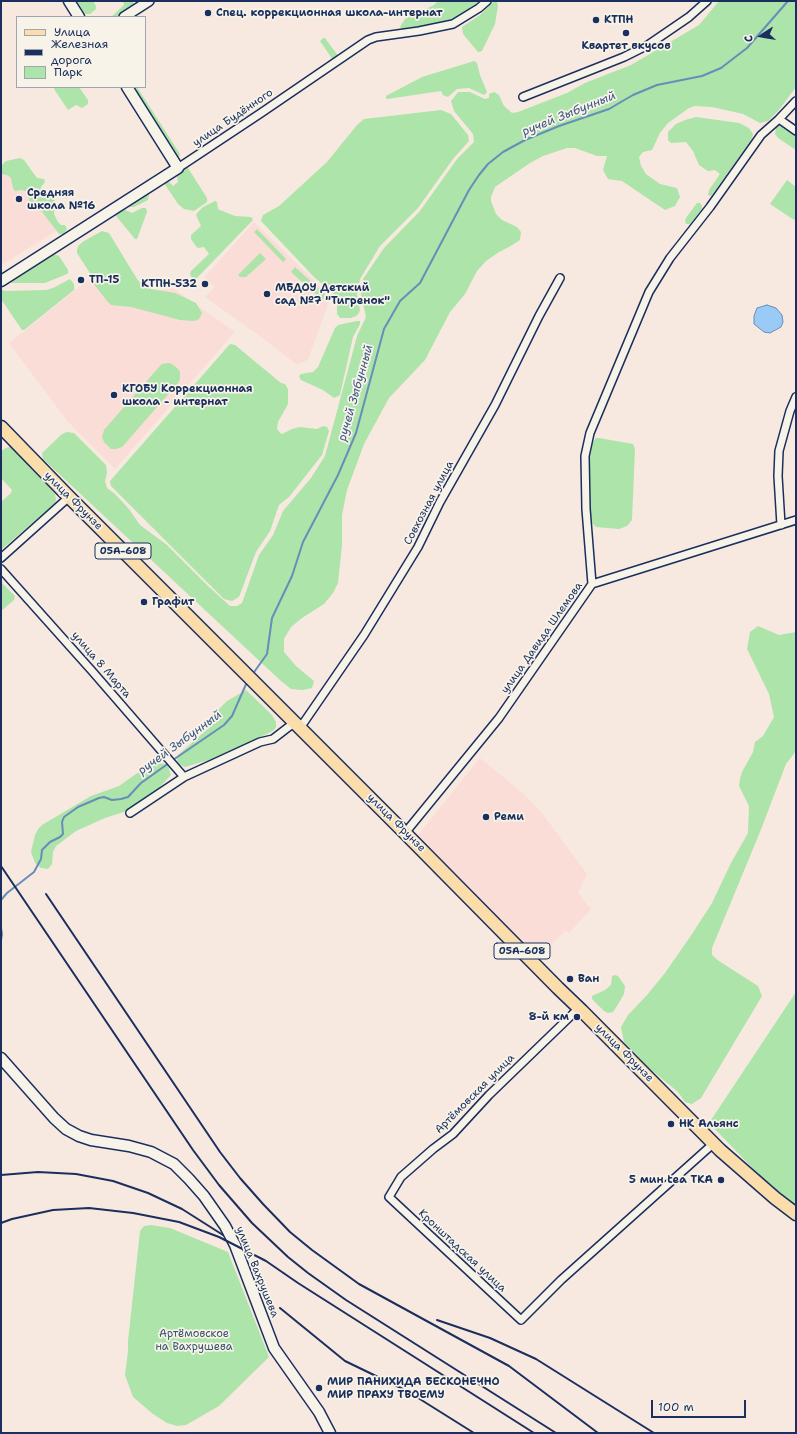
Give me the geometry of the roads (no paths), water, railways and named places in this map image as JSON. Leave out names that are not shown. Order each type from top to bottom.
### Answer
[{"type":"main road","points":[[69,1],[78,16]]},
{"type":"main road","points":[[128,88],[178,168]]},
{"type":"main road","name":"улица Будённого","points":[[1,281],[178,168]]},
{"type":"main road","name":"улица Фрунзе","points":[[1,427],[69,497],[714,1143],[775,1198],[796,1214]]},
{"type":"main road","name":"улица Вахрушева","points":[[1,1058],[54,1118],[66,1129],[91,1140],[129,1146],[151,1152],[174,1164],[204,1196],[226,1226],[235,1245],[274,1348],[319,1412],[330,1433]]},
{"type":"street","points":[[126,16],[149,1]]},
{"type":"street","name":"улица Будённого","points":[[178,168],[267,110],[368,40],[376,37],[419,31],[453,24],[479,8],[487,1]]},
{"type":"street","points":[[523,97],[624,57],[648,45],[689,17],[707,1]]},
{"type":"street","points":[[592,584],[585,456],[590,433],[649,292],[670,258],[710,207],[761,135],[780,119],[796,101]]},
{"type":"street","points":[[780,119],[796,131]]},
{"type":"street","name":"Совхозная улица","points":[[298,725],[364,635],[418,547],[440,502],[495,405],[539,316],[560,278]]},
{"type":"street","points":[[781,525],[778,476],[779,451],[790,411],[796,397]]},
{"type":"street","points":[[1,558],[69,497]]},
{"type":"street","name":"улица Давида Шлемова","points":[[405,833],[499,718],[592,584],[796,520]]},
{"type":"street","name":"улица 8 Марта","points":[[1,569],[184,777]]},
{"type":"street","points":[[130,813],[184,777],[260,742],[273,739],[298,725]]},
{"type":"street","name":"Артёмовская улица","points":[[389,1197],[400,1177],[453,1134],[489,1095],[579,1008]]},
{"type":"street","name":"Кронштадская улица","points":[[389,1197],[521,1320],[561,1280],[714,1143]]},
{"type":"water","points":[[767,305],[776,308],[782,315],[783,322],[781,327],[770,333],[764,332],[754,324],[754,316],[757,308]]},
{"type":"waterway","name":"ручей Зыбунный","points":[[252,675],[267,654],[272,618],[292,576],[303,542],[338,475],[356,433],[384,329],[400,301],[420,283],[469,190],[479,175],[488,164],[503,152],[525,140],[559,126],[609,109],[633,95],[657,85],[702,76],[721,68],[747,48],[788,1]]},
{"type":"waterway","name":"ручей Зыбунный","points":[[173,760],[224,725],[232,716],[247,682]]},
{"type":"waterway","name":"ручей Зыбунный","points":[[1,900],[7,893],[34,872],[41,859],[42,850],[50,842],[63,834],[62,822],[64,817],[78,807],[99,798],[104,797],[112,800],[128,797],[141,783],[169,763]]},
{"type":"waterway","name":"ручей Зыбунный","points":[[1,928],[1,940]]},
{"type":"railway","points":[[1,866],[193,1150],[219,1185],[252,1223],[288,1257],[346,1300],[556,1433]]},
{"type":"railway","points":[[46,894],[220,1152],[240,1178],[290,1232],[359,1284],[509,1366],[598,1433]]},
{"type":"railway","points":[[1,1175],[38,1172],[76,1174],[113,1181],[148,1193],[182,1209],[223,1235]]},
{"type":"railway","points":[[1,1223],[12,1219],[53,1210],[89,1208],[133,1213],[179,1222],[219,1237],[266,1261],[298,1283],[534,1433]]},
{"type":"railway","points":[[280,1308],[345,1361],[407,1391],[474,1433]]},
{"type":"railway","points":[[437,1320],[490,1338],[536,1359],[654,1433]]},
{"type":"place","name":"Спец. коррекционная школа-интернат","points":[[208,13]]},
{"type":"place","name":"КТПН","points":[[596,20]]},
{"type":"place","name":"Квартет вкусов","points":[[626,33]]},
{"type":"place","name":"Средняя школа №16","points":[[19,199]]},
{"type":"place","name":"ТП-15","points":[[81,280]]},
{"type":"place","name":"КТПН-532","points":[[205,284]]},
{"type":"place","name":"МБДОУ Детский сад №7 \"Тигренок\"","points":[[267,294]]},
{"type":"place","name":"КГОБУ Коррекционная школа - интернат","points":[[114,395]]},
{"type":"place","name":"Графит","points":[[144,602]]},
{"type":"place","name":"Реми","points":[[486,817]]},
{"type":"place","name":"Ван","points":[[570,979]]},
{"type":"place","name":"8-й км","points":[[577,1017]]},
{"type":"place","name":"НК Альянс","points":[[671,1124]]},
{"type":"place","name":"5 мин tea TKA","points":[[721,1180]]},
{"type":"place","name":"МИР ПАНИХИДА БЕСКОНЕЧНО МИР ПРАХУ ТВОЕМУ","points":[[319,1388]]},
{"type":"park label","name":"Артёмовское на Вахрушева","points":[[194,1340]]}]
